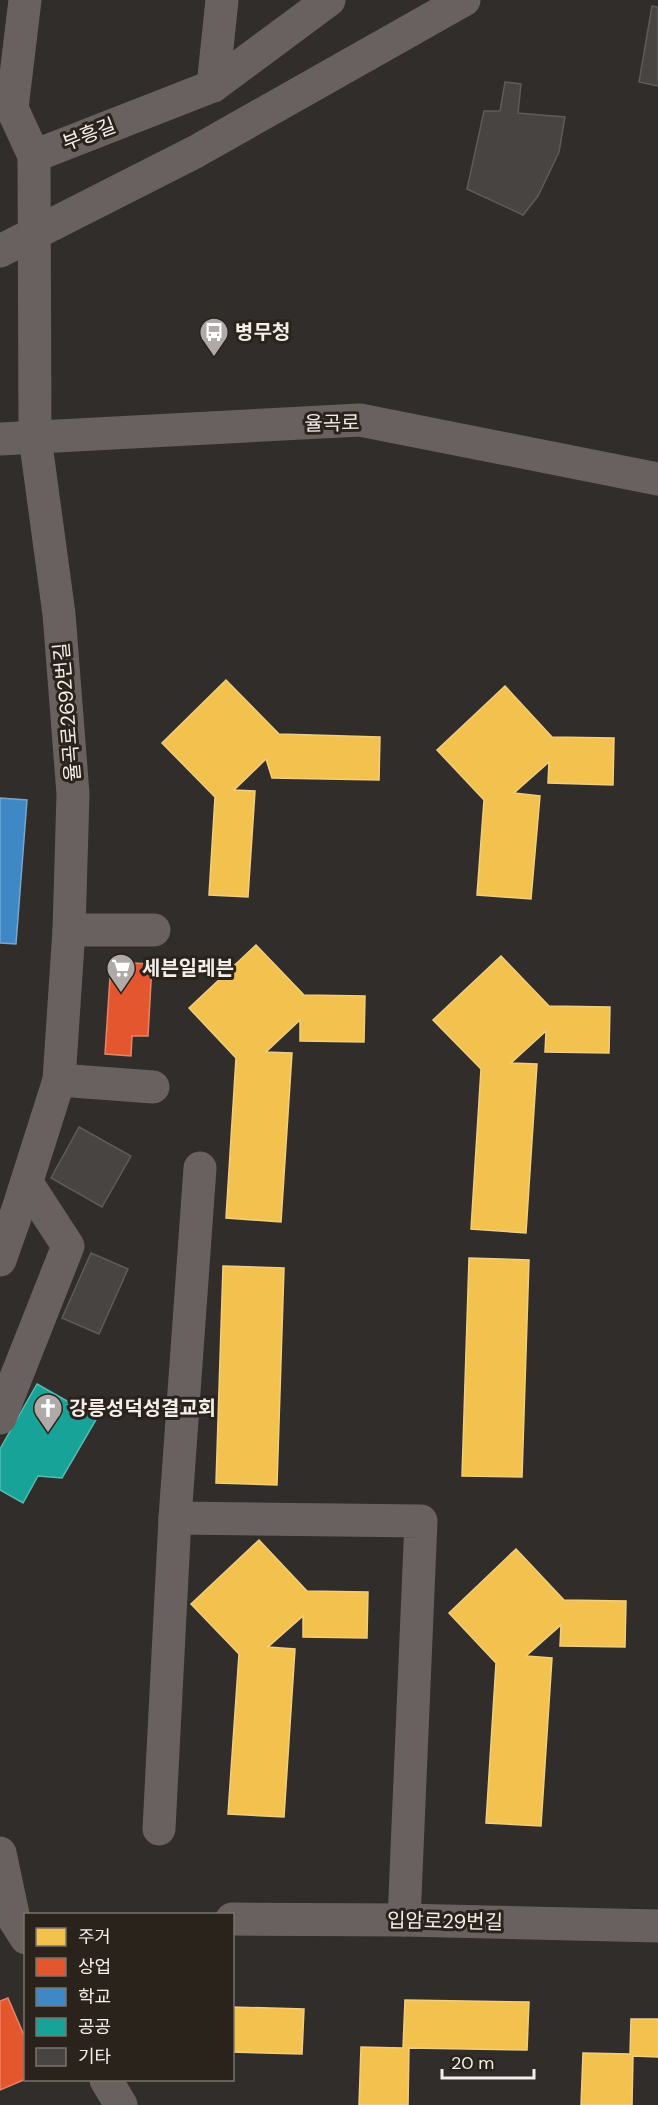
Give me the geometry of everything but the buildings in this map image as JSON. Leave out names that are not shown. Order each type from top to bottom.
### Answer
[{"type":"street","points":[[25,0],[6,105],[34,156]]},
{"type":"street","points":[[213,87],[222,0]]},
{"type":"street","name":"부흥길","points":[[34,156],[213,87],[329,0]]},
{"type":"street","points":[[0,251],[195,152],[464,0]]},
{"type":"street","name":"율곡로2692번길","points":[[0,1260],[59,1080],[69,930],[73,794],[59,614],[35,437],[34,156]]},
{"type":"street","name":"율곡로","points":[[0,439],[360,420],[658,479]]},
{"type":"street","points":[[69,930],[154,930]]},
{"type":"street","points":[[59,1080],[153,1087]]},
{"type":"street","points":[[159,1829],[175,1518],[200,1168]]},
{"type":"street","points":[[0,1418],[68,1246],[27,1183]]},
{"type":"street","points":[[175,1518],[421,1521],[404,1920]]},
{"type":"street","points":[[0,1852],[16,1924]]},
{"type":"street","name":"입암로29번길","points":[[234,1919],[404,1920],[658,1926]]},
{"type":"street","points":[[107,2081],[121,2105]]},
{"type":"place","name":"병무청","points":[[214,358]]},
{"type":"place","name":"세븐일레븐","points":[[121,994]]},
{"type":"place","name":"강릉성덕성결교회","points":[[48,1434]]}]
